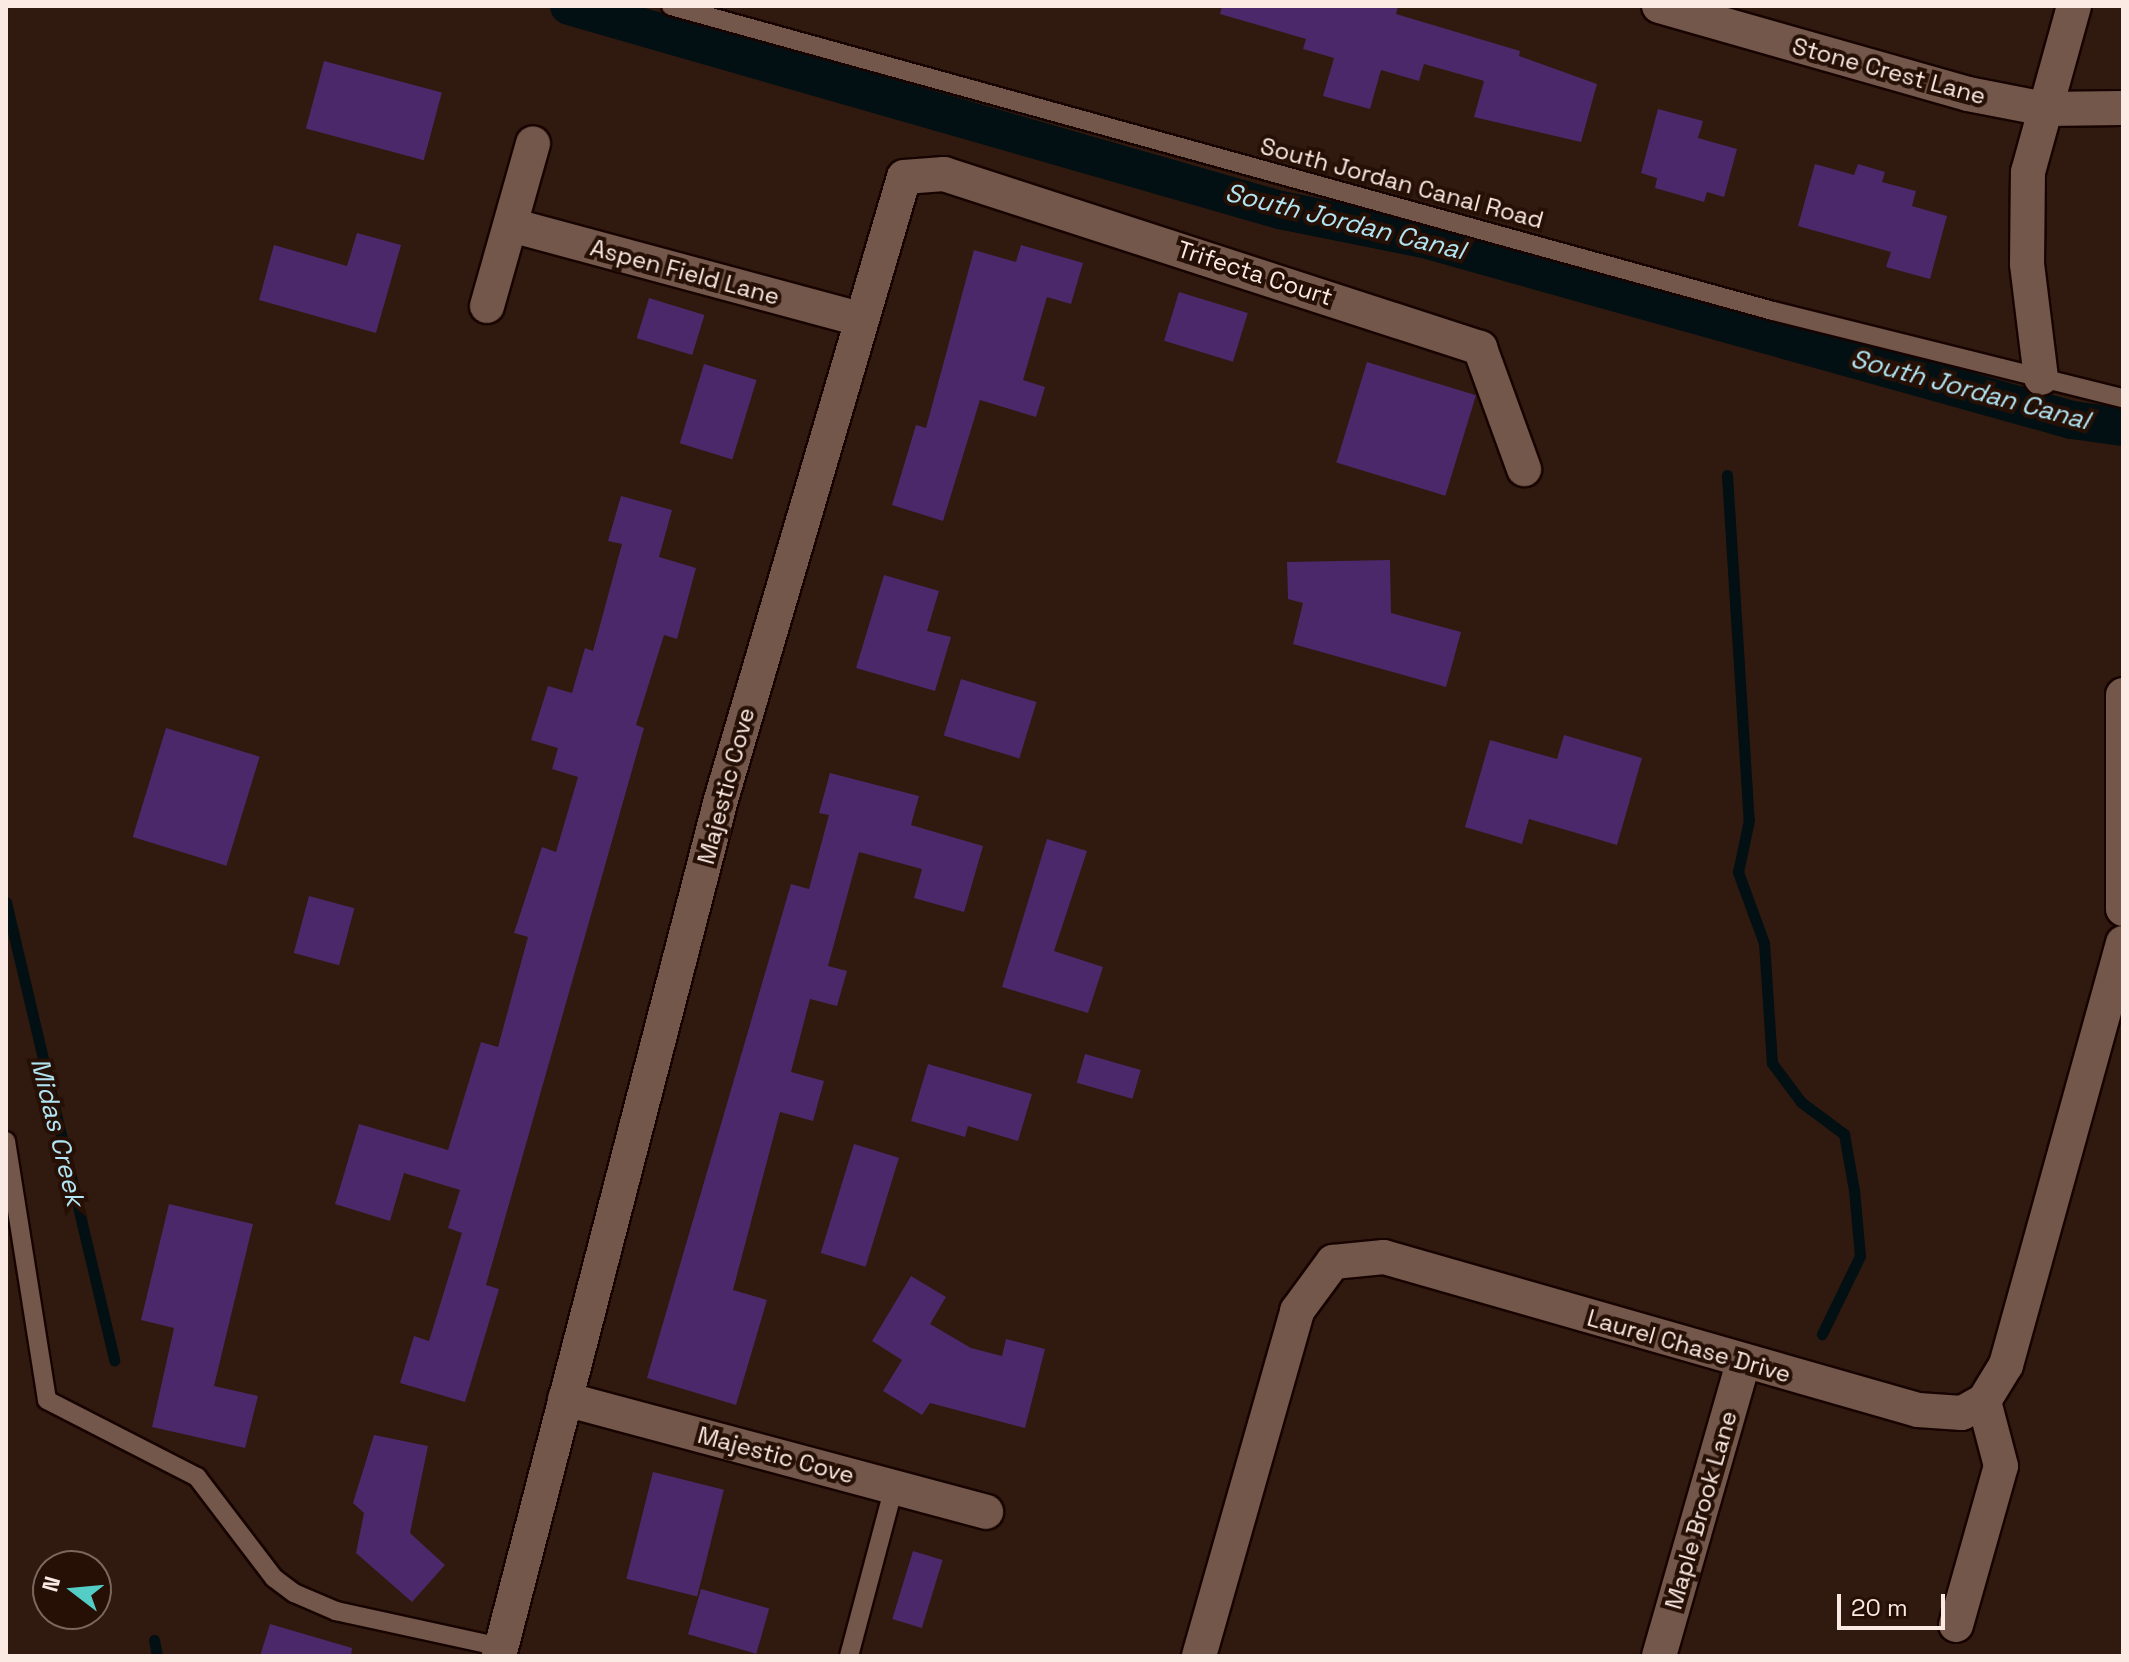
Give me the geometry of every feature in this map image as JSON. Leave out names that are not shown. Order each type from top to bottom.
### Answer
[{"type":"street","name":"Stone Crest Lane","points":[[1659,6],[2045,109],[2123,108]]},
{"type":"street","points":[[2041,378],[2025,218],[2045,109],[2074,6]]},
{"type":"street","points":[[487,306],[533,143]]},
{"type":"street","name":"Trifecta Court","points":[[904,177],[944,174],[1480,348],[1524,469]]},
{"type":"street","name":"Majestic Cove","points":[[500,1651],[720,803],[859,319],[904,177]]},
{"type":"street","name":"Aspen Field Lane","points":[[511,225],[859,319]]},
{"type":"street","points":[[2123,695],[2123,909]]},
{"type":"street","points":[[1956,1625],[2001,1466],[1984,1401],[2006,1365],[2123,943]]},
{"type":"street","name":"Laurel Chase Drive","points":[[1199,1656],[1297,1311],[1333,1262],[1384,1257],[1743,1364],[1939,1413],[1962,1413],[1984,1401]]},
{"type":"street","name":"Maple Brook Lane","points":[[1659,1656],[1743,1364]]},
{"type":"street","name":"Majestic Cove","points":[[565,1399],[986,1512]]},
{"type":"lane","name":"South Jordan Canal Road","points":[[671,6],[2123,398]]},
{"type":"lane","points":[[6,1141],[47,1400],[197,1477],[274,1578],[294,1593],[336,1611],[500,1651]]},
{"type":"lane","points":[[849,1656],[894,1487]]},
{"type":"building","points":[[1222,6],[1398,6],[1396,14],[1520,51],[1519,56],[1597,84],[1581,142],[1474,117],[1484,81],[1424,64],[1419,81],[1381,70],[1370,109],[1323,96],[1334,58],[1303,49],[1306,39],[1220,14]]},
{"type":"building","points":[[324,61],[442,93],[424,160],[306,129]]},
{"type":"building","points":[[1658,109],[1703,121],[1698,138],[1737,149],[1724,197],[1707,192],[1704,202],[1655,188],[1657,178],[1641,173]]},
{"type":"building","points":[[1815,164],[1854,175],[1858,164],[1885,172],[1882,182],[1916,191],[1912,206],[1947,216],[1930,279],[1886,267],[1891,252],[1798,226]]},
{"type":"building","points":[[357,233],[401,245],[376,333],[259,300],[274,245],[347,266]]},
{"type":"building","points":[[1021,245],[1083,263],[1071,304],[1047,297],[1023,380],[1045,387],[1036,417],[980,400],[943,521],[892,505],[916,425],[926,428],[974,250],[1016,262]]},
{"type":"building","points":[[1179,292],[1248,313],[1233,362],[1164,341]]},
{"type":"building","points":[[649,298],[704,315],[692,355],[637,338]]},
{"type":"building","points":[[1367,362],[1476,395],[1445,496],[1336,462]]},
{"type":"building","points":[[704,364],[757,380],[732,459],[680,443]]},
{"type":"building","points":[[621,496],[672,510],[659,557],[696,568],[677,639],[664,635],[636,725],[644,728],[486,1285],[499,1289],[465,1402],[400,1383],[414,1336],[429,1341],[462,1233],[448,1228],[460,1190],[404,1173],[390,1221],[335,1204],[359,1124],[448,1150],[481,1042],[498,1047],[528,937],[514,933],[542,847],[556,852],[578,777],[552,769],[558,748],[531,740],[548,686],[572,693],[585,648],[593,651],[622,544],[608,541]]},
{"type":"building","points":[[1390,560],[1391,613],[1461,632],[1446,687],[1293,644],[1303,603],[1288,599],[1287,562]]},
{"type":"building","points":[[884,575],[939,591],[927,631],[951,637],[935,691],[856,668]]},
{"type":"building","points":[[961,679],[1037,702],[1019,759],[944,735]]},
{"type":"building","points":[[166,728],[260,757],[226,866],[133,837]]},
{"type":"building","points":[[1564,735],[1642,758],[1617,845],[1529,819],[1522,844],[1465,827],[1490,740],[1557,759]]},
{"type":"building","points":[[830,773],[919,796],[911,825],[983,846],[964,912],[914,898],[922,869],[859,852],[828,966],[847,971],[837,1006],[810,999],[791,1072],[824,1081],[813,1121],[780,1112],[733,1290],[767,1300],[736,1405],[647,1378],[791,884],[809,889],[829,815],[819,813]]},
{"type":"building","points":[[1047,839],[1087,851],[1054,951],[1103,967],[1088,1013],[1002,987]]},
{"type":"building","points":[[309,896],[354,908],[339,965],[294,953]]},
{"type":"building","points":[[1085,1054],[1141,1070],[1132,1099],[1077,1083]]},
{"type":"building","points":[[928,1064],[1032,1094],[1018,1141],[968,1126],[965,1137],[911,1121]]},
{"type":"building","points":[[854,1144],[899,1158],[866,1267],[821,1253]]},
{"type":"building","points":[[169,1204],[253,1224],[214,1386],[258,1396],[245,1448],[152,1427],[174,1328],[141,1320]]},
{"type":"building","points":[[911,1276],[946,1297],[930,1324],[971,1348],[1002,1356],[1006,1339],[1045,1349],[1025,1428],[930,1403],[922,1415],[883,1391],[902,1360],[872,1341]]},
{"type":"building","points":[[374,1435],[428,1446],[410,1533],[445,1565],[412,1602],[356,1553],[364,1513],[353,1503]]},
{"type":"building","points":[[653,1472],[724,1490],[697,1596],[626,1579]]},
{"type":"building","points":[[913,1551],[943,1560],[922,1628],[892,1619]]},
{"type":"building","points":[[701,1589],[769,1609],[756,1654],[688,1634]]},
{"type":"building","points":[[270,1624],[352,1648],[351,1656],[260,1656]]},
{"type":"waterway","name":"South Jordan Canal","points":[[569,6],[1280,210],[1424,239],[2072,420],[2123,427]]},
{"type":"waterway","points":[[1727,475],[1749,820],[1738,872],[1764,943],[1772,1063],[1801,1102],[1844,1134],[1854,1190],[1860,1256],[1822,1334]]},
{"type":"waterway","name":"Midas Creek","points":[[6,902],[114,1360]]},
{"type":"waterway","name":"Midas Creek","points":[[154,1640],[157,1656]]}]
